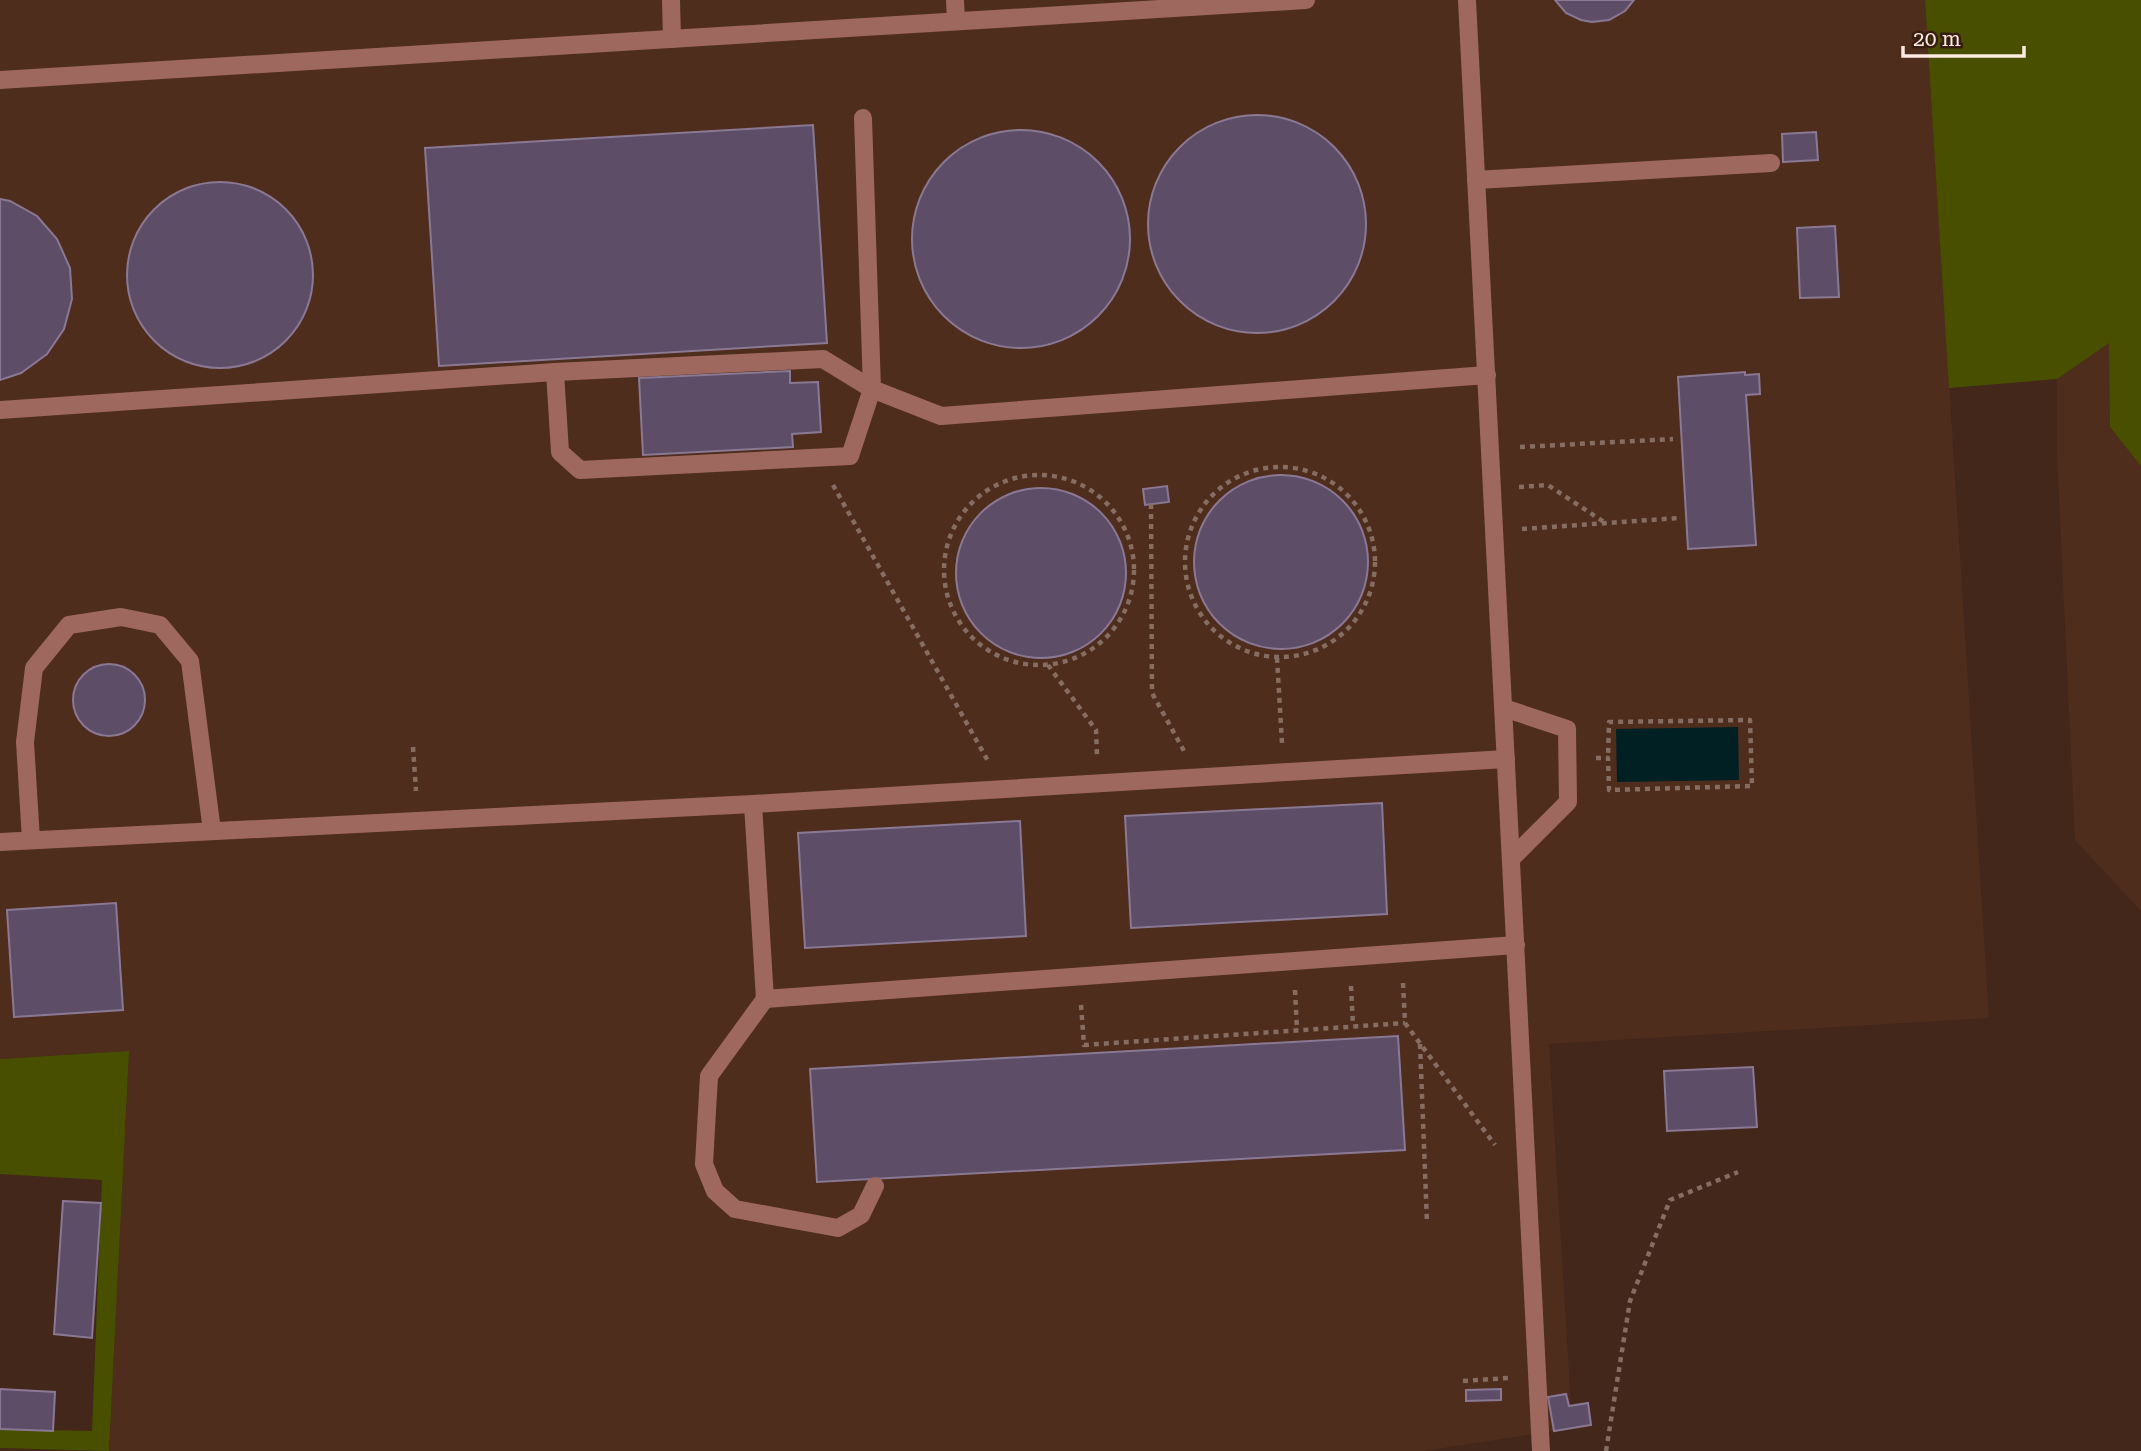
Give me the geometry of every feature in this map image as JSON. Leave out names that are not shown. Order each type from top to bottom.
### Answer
[{"type":"lane","points":[[671,0],[672,39]]},
{"type":"lane","points":[[955,0],[956,21]]},
{"type":"lane","points":[[0,80],[1306,0]]},
{"type":"lane","points":[[1467,0],[1541,1451]]},
{"type":"lane","points":[[555,372],[560,452],[580,470],[850,456],[872,389],[863,118]]},
{"type":"lane","points":[[1476,180],[1771,163]]},
{"type":"lane","points":[[0,410],[555,372],[823,359],[872,389],[941,416],[1486,375]]},
{"type":"lane","points":[[31,840],[25,742],[34,668],[69,625],[121,617],[160,625],[190,661],[212,831]]},
{"type":"lane","points":[[1504,708],[1567,729],[1568,802],[1511,859]]},
{"type":"lane","points":[[0,842],[753,804],[1506,759]]},
{"type":"lane","points":[[753,804],[765,999],[709,1076],[704,1164],[715,1191],[735,1209],[838,1228],[862,1215],[876,1186]]},
{"type":"lane","points":[[765,999],[1516,946]]},
{"type":"path","points":[[1490,447],[1673,439]]},
{"type":"path","points":[[824,458],[825,472],[993,770],[995,790]]},
{"type":"path","points":[[1279,467],[1308,471],[1335,485],[1357,506],[1371,533],[1375,563],[1370,593],[1356,620],[1335,641],[1307,654],[1277,658],[1251,654],[1227,642],[1207,625],[1193,602],[1185,577],[1185,550],[1192,525],[1206,502],[1225,484],[1249,472],[1279,467]]},
{"type":"path","points":[[1038,474],[1068,479],[1095,492],[1116,514],[1130,541],[1135,571],[1129,601],[1116,628],[1094,649],[1067,662],[1048,664],[1037,666],[1010,662],[986,650],[967,632],[952,610],[945,584],[944,558],[951,532],[965,509],[985,492],[1008,480],[1038,474]]},
{"type":"path","points":[[1508,488],[1548,485],[1605,523]]},
{"type":"path","points":[[1151,504],[1152,692],[1198,777]]},
{"type":"path","points":[[1510,530],[1679,518]]},
{"type":"path","points":[[1277,658],[1283,772]]},
{"type":"path","points":[[1048,664],[1097,730],[1097,783]]},
{"type":"path","points":[[1750,720],[1752,786],[1609,790],[1608,758],[1609,722],[1750,720]]},
{"type":"path","points":[[413,747],[417,821]]},
{"type":"path","points":[[1567,757],[1608,758]]},
{"type":"path","points":[[1402,954],[1405,1023],[1498,1149]]},
{"type":"path","points":[[1350,957],[1353,1026]]},
{"type":"path","points":[[1293,961],[1297,1030]]},
{"type":"path","points":[[1079,976],[1084,1045],[1405,1023]]},
{"type":"path","points":[[1420,1043],[1427,1223]]},
{"type":"path","points":[[1606,1451],[1630,1301],[1670,1200],[1738,1172]]},
{"type":"path","points":[[1463,1381],[1537,1378]]},
{"type":"shaded area","points":[[0,0],[1925,0],[1989,1018],[1549,1044],[1571,1406],[1566,1394],[1548,1397],[1554,1431],[1424,1451],[109,1451],[129,1051],[0,1059]]},
{"type":"shaded area","points":[[2110,342],[2110,427],[2141,466],[2141,911],[2075,840],[2057,456],[2057,379]]},
{"type":"green space","points":[[1925,0],[2141,0],[2141,466],[2110,427],[2109,343],[2057,379],[1949,388]]},
{"type":"green space","points":[[129,1051],[109,1451],[0,1448],[0,1429],[92,1431],[102,1180],[0,1174],[0,1059]]},
{"type":"water","points":[[1738,727],[1739,780],[1617,782],[1616,729]]},
{"type":"building","points":[[1555,0],[1634,0],[1625,11],[1609,20],[1592,22],[1566,13]]},
{"type":"building","points":[[1257,115],[1278,117],[1299,124],[1334,147],[1357,182],[1364,203],[1364,245],[1357,266],[1334,301],[1299,324],[1278,331],[1257,333],[1236,331],[1215,324],[1180,301],[1157,266],[1150,245],[1148,224],[1150,203],[1157,182],[1180,147],[1215,124],[1236,117]]},
{"type":"building","points":[[813,125],[827,343],[439,366],[425,148]]},
{"type":"building","points":[[1021,130],[1042,132],[1063,139],[1098,162],[1121,197],[1128,218],[1128,260],[1121,281],[1098,316],[1063,339],[1042,346],[1021,348],[1000,346],[979,339],[944,316],[921,281],[914,260],[912,239],[914,218],[921,197],[944,162],[979,139],[1000,132]]},
{"type":"building","points":[[1816,132],[1818,160],[1783,162],[1782,134]]},
{"type":"building","points":[[220,182],[256,189],[286,209],[306,239],[313,275],[306,311],[286,341],[256,361],[220,368],[184,361],[154,341],[134,311],[127,275],[134,239],[154,209],[184,189]]},
{"type":"building","points":[[0,199],[10,201],[37,216],[57,239],[70,268],[72,299],[64,329],[47,354],[21,373],[0,380]]},
{"type":"building","points":[[1835,226],[1839,297],[1800,298],[1797,228]]},
{"type":"building","points":[[790,371],[790,383],[818,382],[821,432],[792,434],[793,447],[643,455],[639,378]]},
{"type":"building","points":[[1745,372],[1745,375],[1759,374],[1760,394],[1746,395],[1756,545],[1688,549],[1678,377]]},
{"type":"building","points":[[1281,475],[1314,481],[1343,500],[1362,529],[1368,562],[1362,595],[1343,624],[1314,643],[1281,649],[1248,643],[1219,624],[1200,595],[1194,562],[1200,529],[1219,500],[1248,481]]},
{"type":"building","points":[[1167,486],[1169,502],[1145,505],[1143,489]]},
{"type":"building","points":[[1041,488],[1074,494],[1101,513],[1120,540],[1126,573],[1120,606],[1101,633],[1074,652],[1041,658],[1008,652],[981,633],[962,606],[956,573],[962,540],[981,513],[1008,494]]},
{"type":"building","points":[[116,664],[135,674],[143,686],[143,714],[135,726],[123,734],[102,736],[83,726],[75,714],[73,693],[83,674],[95,666]]},
{"type":"building","points":[[1382,803],[1387,914],[1131,928],[1125,816]]},
{"type":"building","points":[[1020,821],[1026,936],[805,948],[798,833]]},
{"type":"building","points":[[116,903],[123,1010],[14,1017],[7,910]]},
{"type":"building","points":[[1398,1036],[1405,1150],[817,1182],[810,1069]]},
{"type":"building","points":[[1753,1067],[1757,1127],[1667,1131],[1664,1071]]},
{"type":"building","points":[[63,1201],[101,1203],[92,1338],[54,1334]]},
{"type":"building","points":[[0,1389],[55,1392],[53,1431],[0,1429]]},
{"type":"building","points":[[1501,1389],[1501,1400],[1466,1401],[1466,1390]]},
{"type":"building","points":[[1566,1394],[1569,1406],[1588,1403],[1591,1425],[1554,1431],[1548,1397]]}]
